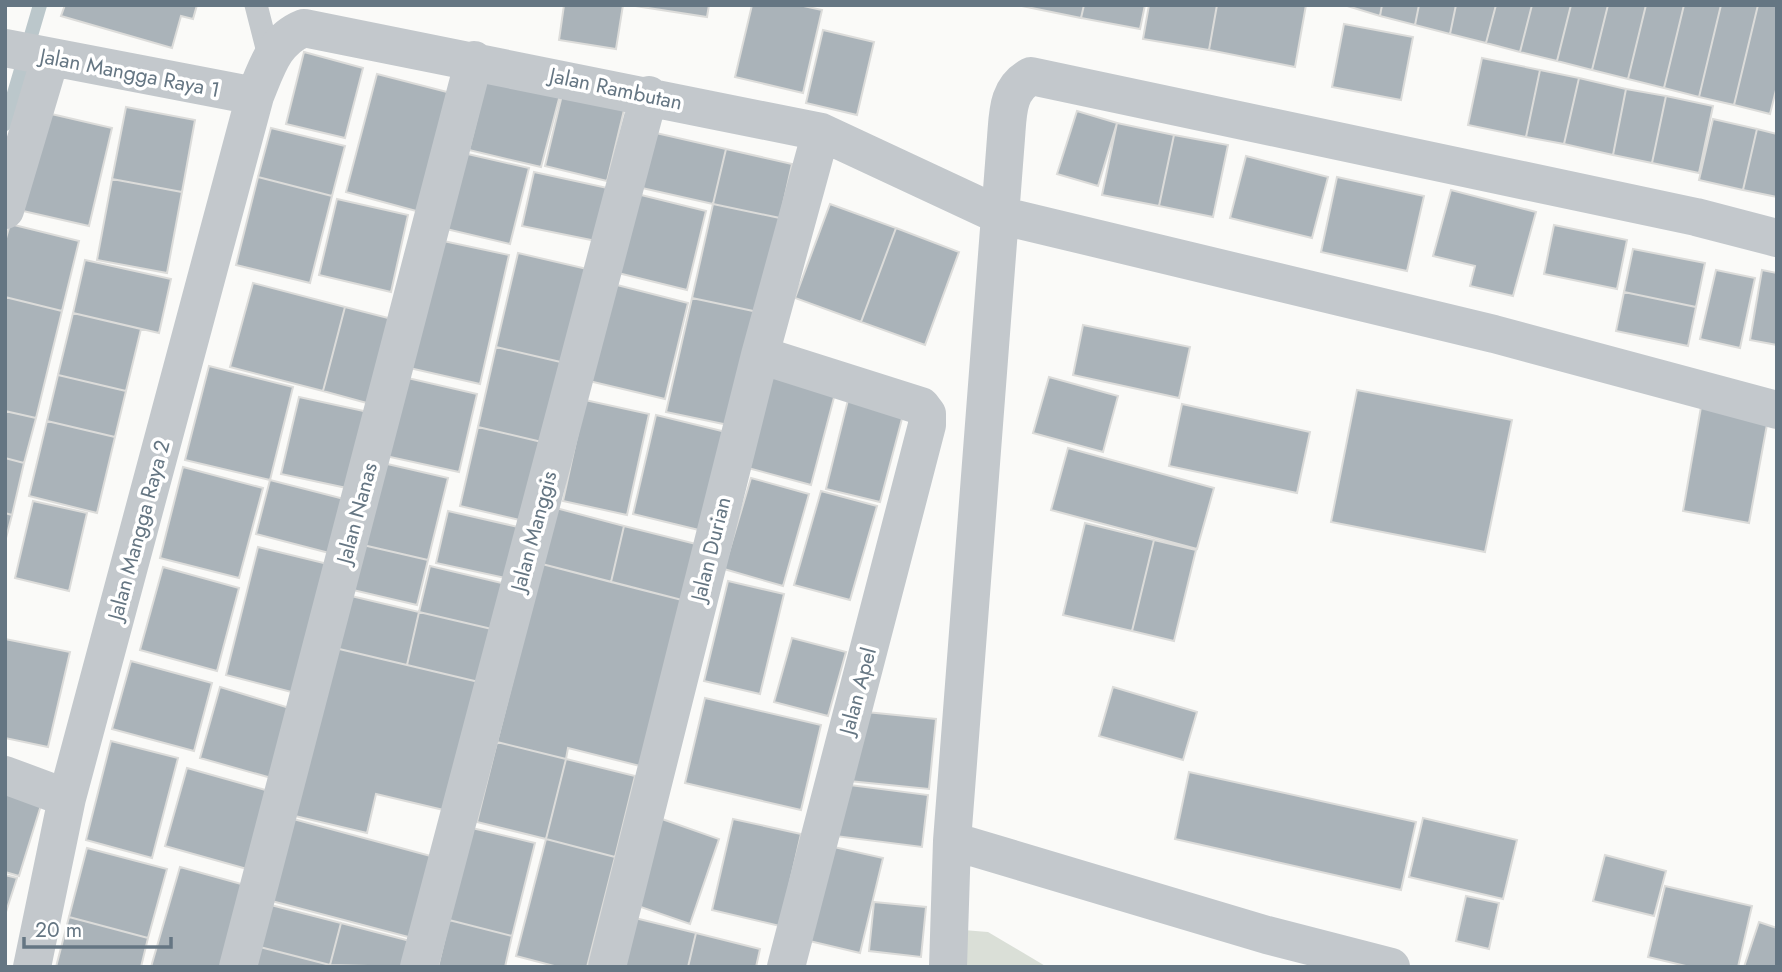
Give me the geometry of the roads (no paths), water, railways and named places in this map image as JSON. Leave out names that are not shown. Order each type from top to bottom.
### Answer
[{"type":"street","name":"Jalan Rambutan","points":[[255,96],[270,60],[287,35],[304,28],[649,95],[821,132],[999,215],[1494,334],[1777,410]]},
{"type":"street","name":"Jalan Mangga Raya 1","points":[[26,53],[255,96]]},
{"type":"street","points":[[5,209],[26,53]]},
{"type":"street","name":"Jalan Nanas","points":[[238,967],[474,60]]},
{"type":"street","points":[[948,967],[953,841],[999,215],[1010,98],[1020,82],[1031,76],[1682,215],[1777,238]]},
{"type":"street","name":"Jalan Manggis","points":[[419,967],[649,95]]},
{"type":"street","name":"Jalan Mangga Raya 2","points":[[32,967],[62,797],[255,96]]},
{"type":"street","name":"Jalan Durian","points":[[607,967],[760,355],[821,132]]},
{"type":"street","name":"Jalan Apel","points":[[760,355],[921,406],[927,414],[927,425],[786,967]]},
{"type":"street","points":[[5,775],[62,797]]},
{"type":"street","points":[[953,841],[1267,936],[1391,967]]},
{"type":"lane","points":[[256,5],[270,60]]},
{"type":"waterway","points":[[5,124],[40,5]]}]
